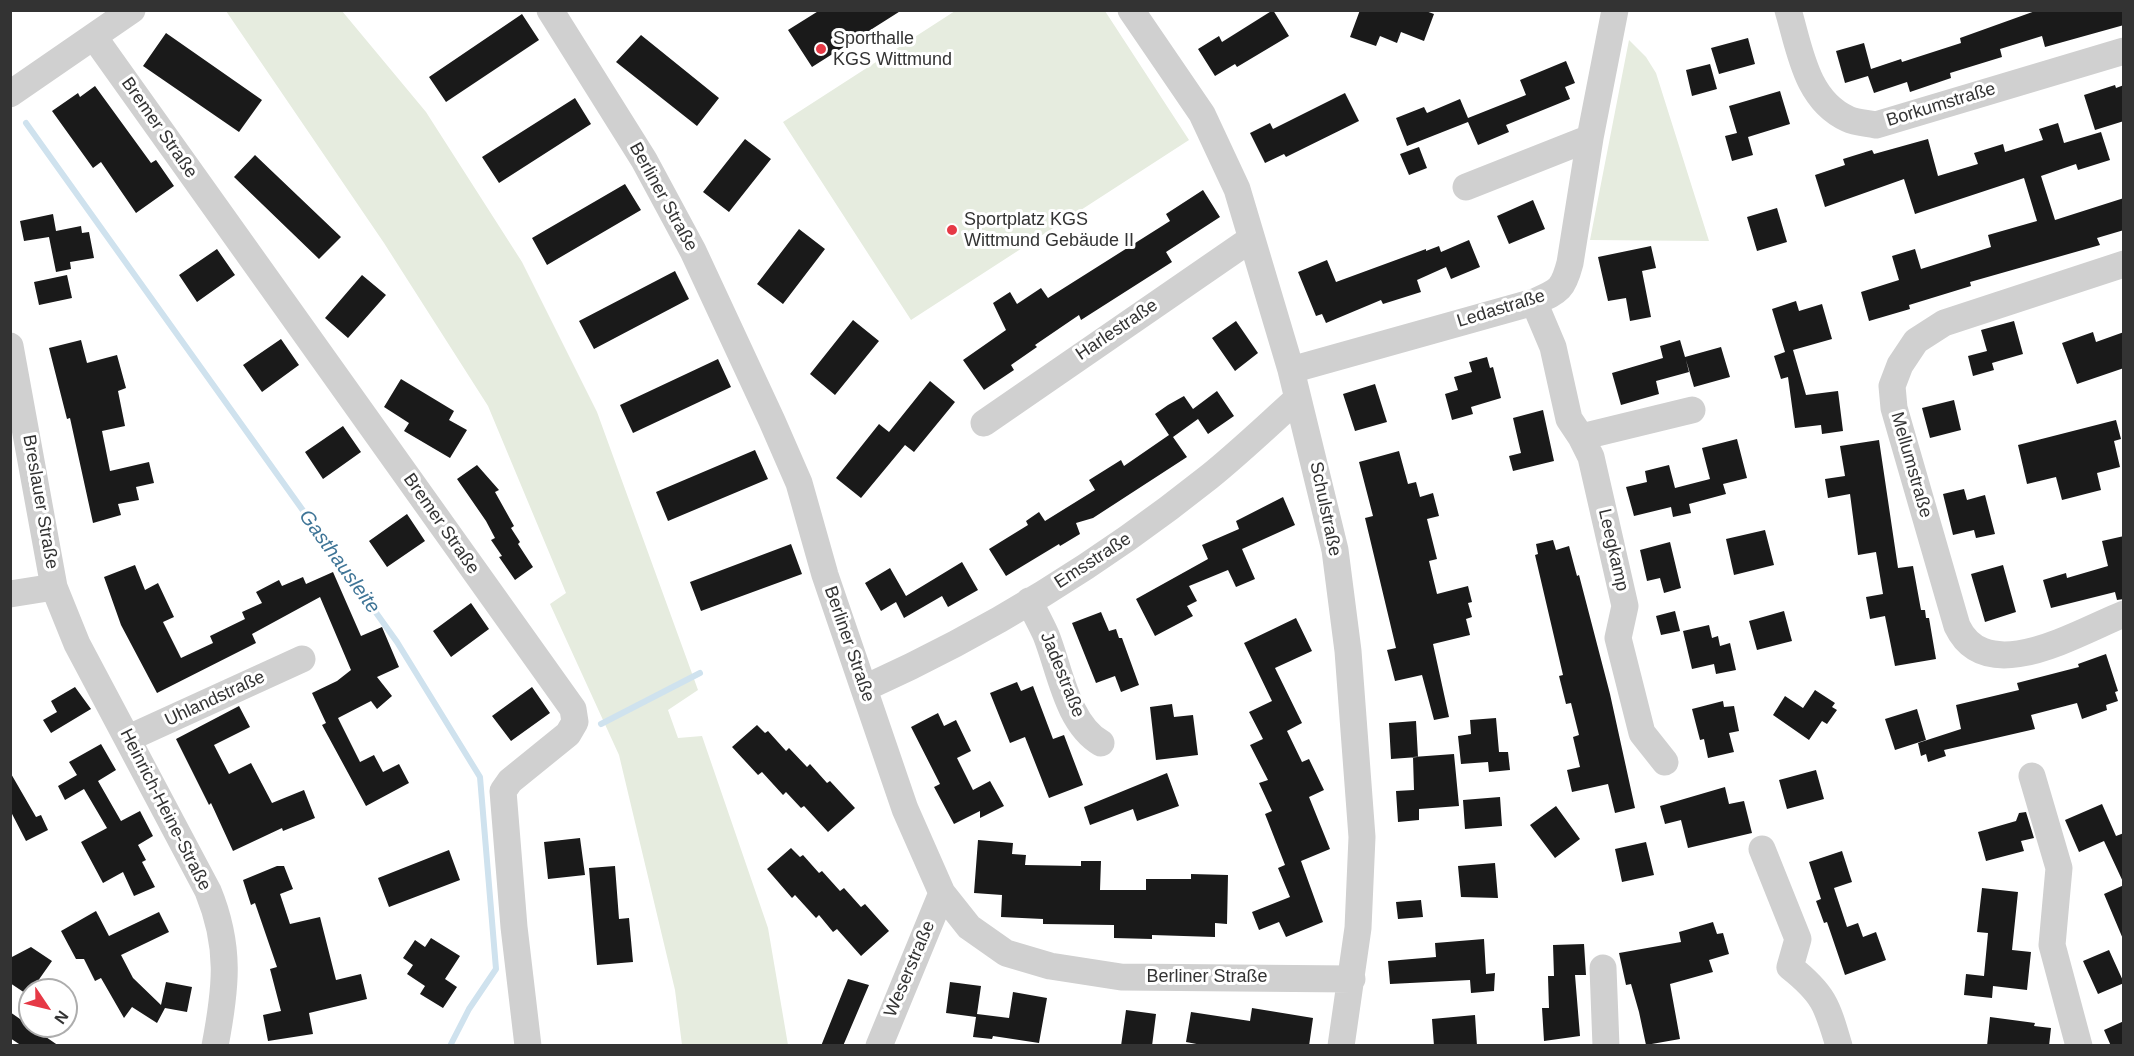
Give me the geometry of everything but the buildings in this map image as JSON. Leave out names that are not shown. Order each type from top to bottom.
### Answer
[{"type":"street","name":"Berliner Straße","points":[[550,10],[625,129],[682,231],[772,421],[799,483],[825,575],[905,809],[942,893],[969,927],[1006,953],[1050,966],[1121,977],[1352,979]]},
{"type":"street","name":"Schulstraße","points":[[1131,10],[1202,114],[1237,189],[1291,370],[1335,550],[1348,651],[1362,837],[1358,928],[1341,1046]]},
{"type":"street","name":"Ledastraße","points":[[1291,370],[1534,302],[1558,291],[1565,283],[1615,10]]},
{"type":"street","name":"Borkumstraße","points":[[1788,10],[1809,81],[1826,105],[1849,120],[1876,125],[2124,51]]},
{"type":"street","points":[[10,94],[112,20]]},
{"type":"street","name":"Bremer Straße","points":[[112,20],[573,710],[575,722],[568,734],[510,781],[503,791],[514,927],[528,1046]]},
{"type":"street","points":[[1466,187],[1590,138]]},
{"type":"street","name":"Harlestraße","points":[[984,423],[1251,239]]},
{"type":"street","name":"Mellumstraße","points":[[2124,264],[1944,323],[1916,340],[1900,365],[1892,386],[1894,408],[1957,626],[1970,646],[1992,656],[2007,657],[2042,647],[2124,614]]},
{"type":"street","name":"Leegkamp","points":[[1534,302],[1553,347],[1569,419],[1591,456],[1625,606],[1618,638],[1642,733],[1665,762]]},
{"type":"street","name":"Breslauer Straße","points":[[10,346],[54,587]]},
{"type":"street","name":"Emsstraße","points":[[865,688],[902,671],[1029,601],[1114,548],[1172,506],[1230,459],[1297,399]]},
{"type":"street","points":[[1581,437],[1692,410]]},
{"type":"street","points":[[10,594],[54,587]]},
{"type":"street","name":"Heinrich-Heine-Straße","points":[[54,587],[77,644],[129,738],[208,891],[221,927],[225,949],[224,989],[215,1046]]},
{"type":"street","name":"Jadestraße","points":[[1029,601],[1046,634],[1076,717],[1090,737],[1101,743]]},
{"type":"street","name":"Uhlandstraße","points":[[129,738],[302,659]]},
{"type":"street","points":[[2032,776],[2059,868],[2058,895],[2052,919],[2052,945],[2079,1046]]},
{"type":"street","points":[[1762,849],[1798,939],[1790,967],[1815,987],[1830,1015],[1839,1046]]},
{"type":"street","name":"Weserstraße","points":[[879,1046],[942,893]]},
{"type":"street","points":[[1603,968],[1606,1043]]},
{"type":"shaded area","points":[[226,11],[342,11],[426,112],[522,262],[597,412],[698,690],[668,710],[678,738],[702,736],[768,928],[788,1045],[682,1045],[675,990],[619,755],[550,604],[566,593],[488,406],[384,243]]},
{"type":"shaded area","name":"Sportplatz KGS Wittmund Gebäude II","points":[[955,11],[1105,11],[1189,140],[911,320],[783,122]]},
{"type":"shaded area","points":[[1629,40],[1646,57],[1656,73],[1709,241],[1590,240]]},
{"type":"waterway","name":"Gasthausleite","points":[[26,123],[397,642],[480,777],[496,969],[469,1009],[450,1046]]},
{"type":"waterway","points":[[601,724],[700,673]]},
{"type":"place","name":"Sporthalle KGS Wittmund","points":[[821,49]]},
{"type":"place","name":"Sportplatz KGS Wittmund Gebäude II","points":[[952,230]]}]
